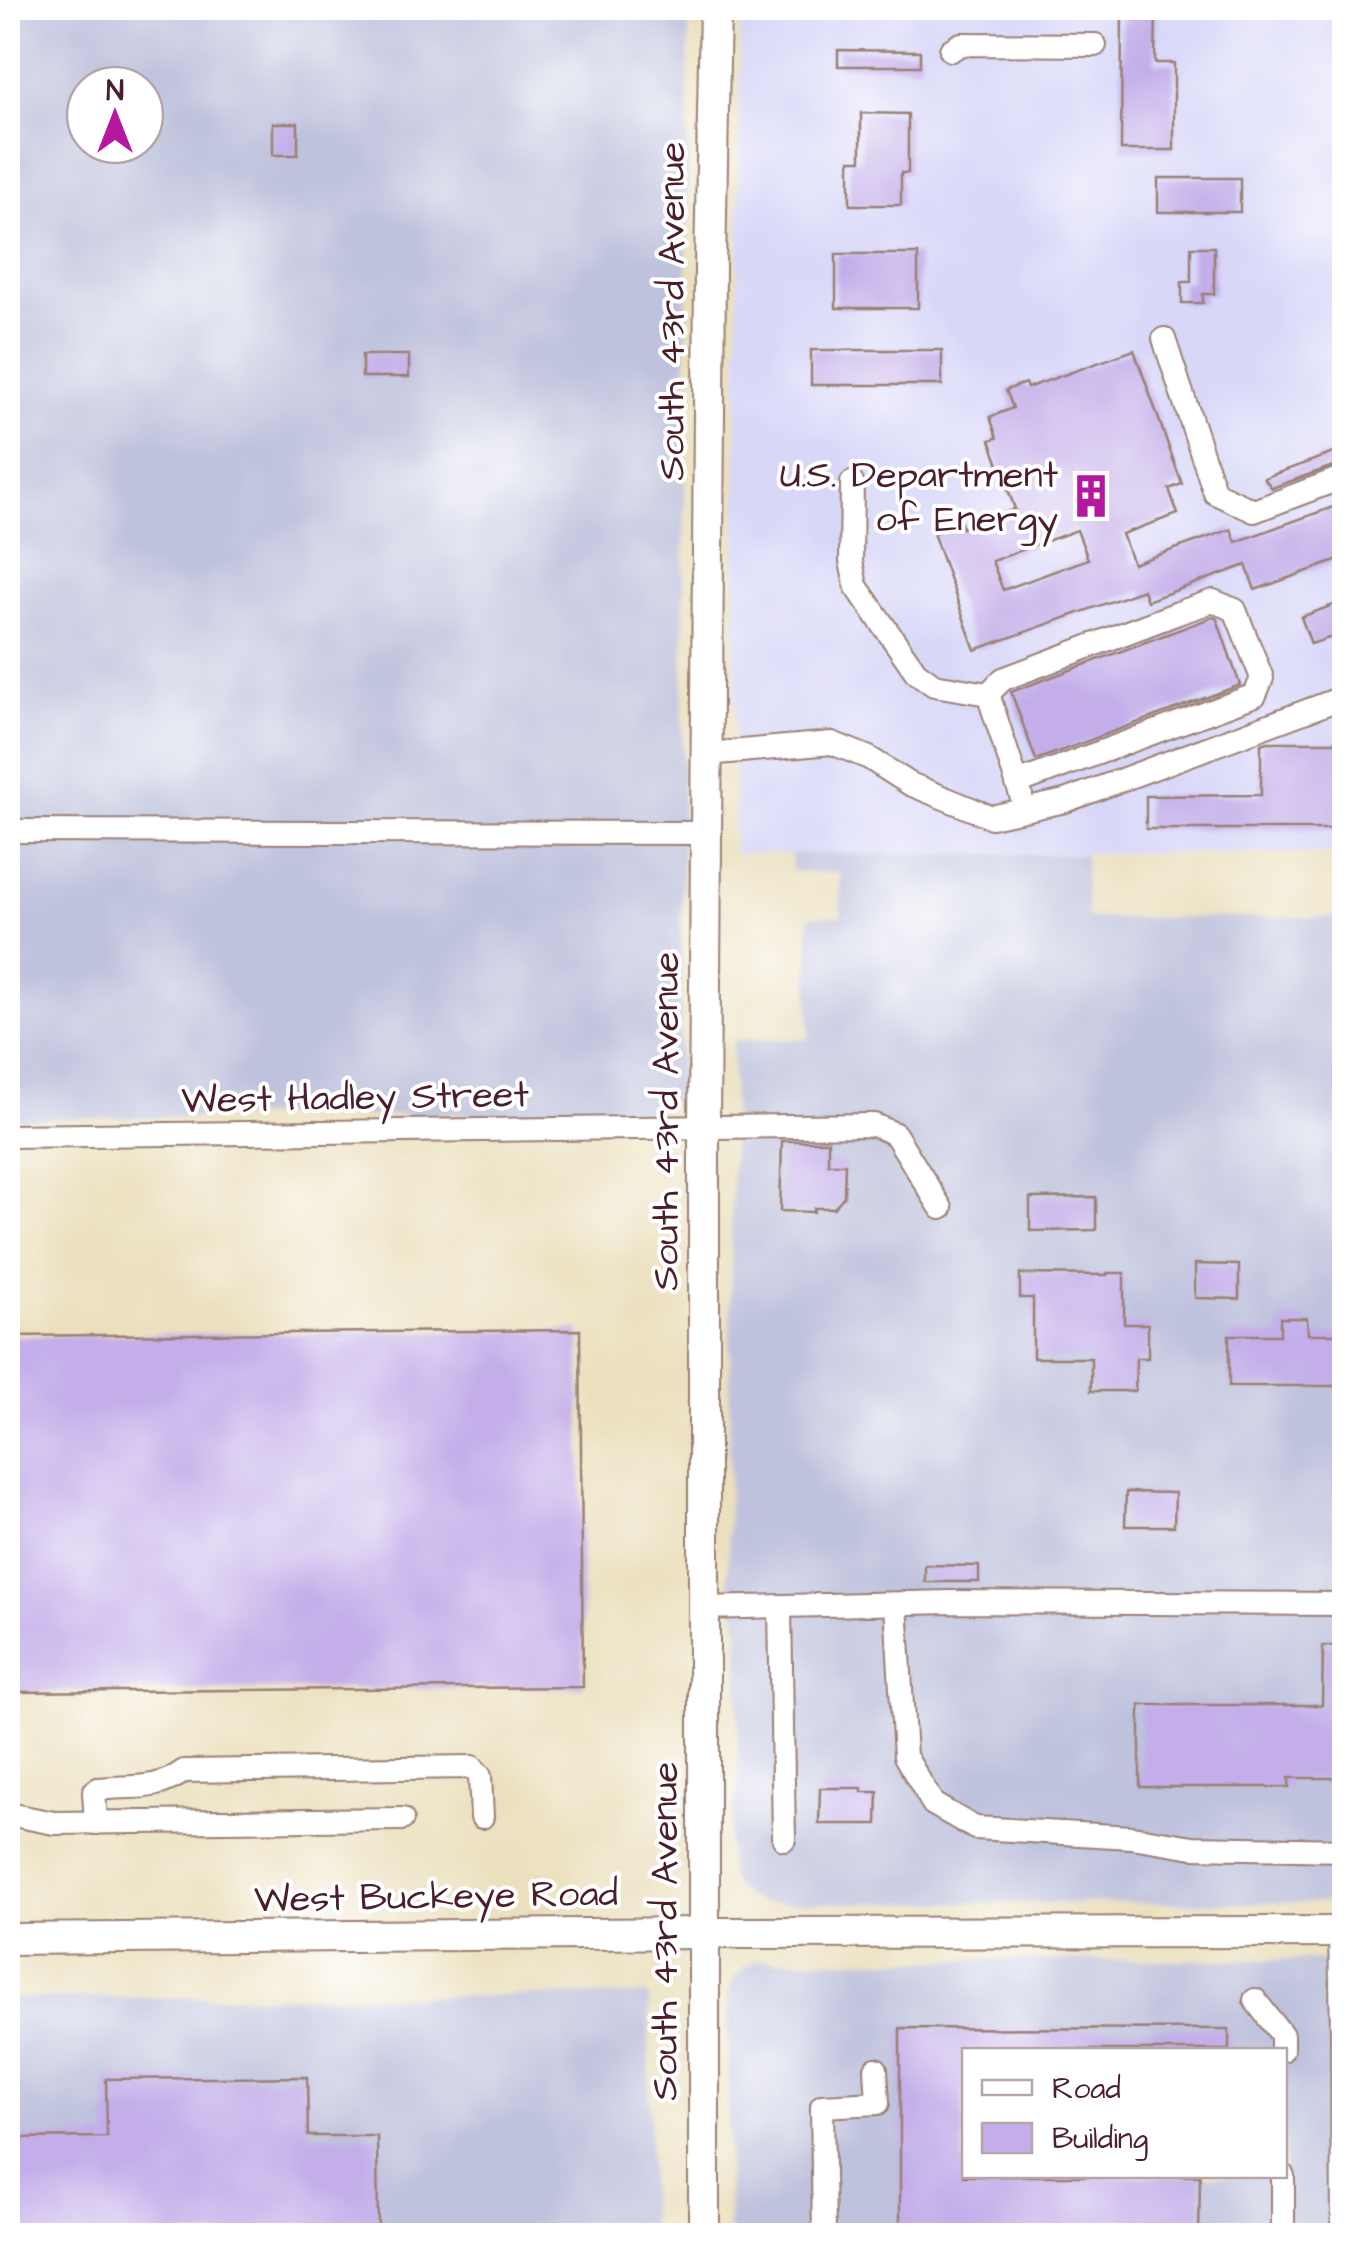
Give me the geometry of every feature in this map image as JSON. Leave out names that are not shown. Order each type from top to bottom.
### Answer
[{"type":"main road","name":"South 43rd Avenue","points":[[704,2236],[704,1126],[714,8]]},
{"type":"main road","name":"West Buckeye Road","points":[[8,1939],[704,1932],[1342,1932]]},
{"type":"street","points":[[951,50],[960,44],[1095,45]]},
{"type":"street","points":[[1164,339],[1215,493],[1254,510],[1344,477]]},
{"type":"street","points":[[852,483],[850,561],[856,586],[916,672],[934,685],[988,694]]},
{"type":"street","points":[[988,694],[1003,678],[1214,602],[1234,610],[1262,678],[1254,695],[1017,783]]},
{"type":"street","points":[[988,694],[1026,809]]},
{"type":"street","points":[[707,754],[832,743],[869,758],[910,784],[992,817],[1065,800],[1344,697]]},
{"type":"street","points":[[8,831],[706,833]]},
{"type":"street","name":"West Hadley Street","points":[[8,1136],[874,1125],[895,1134],[941,1208]]},
{"type":"street","points":[[896,1604],[906,1756],[933,1804],[974,1828],[1132,1836],[1193,1847],[1344,1850]]},
{"type":"street","points":[[704,1608],[1344,1604]]},
{"type":"street","points":[[780,1608],[784,1839]]},
{"type":"street","points":[[96,1822],[94,1792],[98,1789],[159,1786],[184,1772],[472,1767],[480,1776],[482,1816]]},
{"type":"street","points":[[8,1814],[54,1823],[402,1819]]},
{"type":"street","points":[[1342,1932],[1342,2236]]},
{"type":"street","points":[[1254,2000],[1282,2035],[1282,2048]]},
{"type":"street","points":[[824,2236],[822,2106],[878,2103],[876,2069]]},
{"type":"street","points":[[1283,2178],[1283,2236]]},
{"type":"shaded area","points":[[8,8],[689,8],[680,1081],[675,1100],[655,1112],[8,1119]]},
{"type":"shaded area","points":[[740,8],[1344,8],[1344,853],[734,854]]},
{"type":"shaded area","points":[[791,854],[1085,854],[1087,918],[1344,917],[1344,1903],[763,1903],[746,1897],[734,1885],[728,1860],[738,1785],[739,1629],[728,1582],[733,1040],[809,1039],[809,916],[841,916],[840,873],[792,872]]},
{"type":"shaded area","points":[[758,1960],[1344,1960],[1344,2235],[728,2236],[728,1995],[733,1980]]},
{"type":"shaded area","points":[[649,1995],[650,2235],[8,2235],[8,1998]]},
{"type":"building","points":[[1122,8],[1156,8],[1155,63],[1174,63],[1174,150],[1121,150]]},
{"type":"building","points":[[838,50],[920,51],[920,66],[838,66]]},
{"type":"building","points":[[861,113],[908,114],[908,173],[901,173],[901,205],[850,205],[850,160],[861,160]]},
{"type":"building","points":[[273,123],[298,123],[298,155],[273,155]]},
{"type":"building","points":[[1158,178],[1240,178],[1240,212],[1158,212]]},
{"type":"building","points":[[1191,247],[1214,247],[1214,294],[1203,294],[1203,303],[1182,303],[1182,282],[1191,282]]},
{"type":"building","points":[[836,254],[918,254],[918,308],[836,308]]},
{"type":"building","points":[[811,350],[942,350],[942,385],[811,385]]},
{"type":"building","name":"U.S. Department of Energy","points":[[1134,350],[1182,484],[1169,489],[1178,514],[1122,534],[1133,564],[1231,529],[1236,542],[1344,503],[1344,558],[1255,590],[1246,565],[1147,601],[1143,590],[975,650],[933,533],[961,523],[962,528],[1015,509],[990,440],[997,438],[990,417],[1013,408],[1006,390],[1025,383],[1027,388]],"holes":[[[1077,530],[1088,559],[1003,590],[992,561]]]},
{"type":"building","points":[[362,355],[409,355],[409,377],[362,377]]},
{"type":"building","points":[[1344,449],[1344,462],[1272,488],[1264,478]]},
{"type":"building","points":[[1344,601],[1344,633],[1311,644],[1301,617]]},
{"type":"building","points":[[1213,617],[1240,685],[1036,760],[1011,692]]},
{"type":"building","points":[[1344,742],[1344,829],[1146,829],[1146,796],[1261,795],[1261,744]]},
{"type":"building","points":[[782,1141],[828,1141],[828,1164],[845,1164],[844,1196],[834,1208],[780,1211]]},
{"type":"building","points":[[1096,1197],[1096,1230],[1030,1231],[1030,1198]]},
{"type":"building","points":[[1195,1264],[1239,1265],[1239,1299],[1195,1298]]},
{"type":"building","points":[[1124,1273],[1124,1324],[1148,1324],[1148,1358],[1136,1358],[1135,1391],[1091,1391],[1091,1358],[1033,1358],[1033,1298],[1020,1298],[1020,1274]]},
{"type":"building","points":[[1280,1318],[1307,1318],[1308,1334],[1344,1334],[1344,1386],[1229,1386],[1229,1335],[1280,1335]]},
{"type":"building","points":[[580,1330],[583,1687],[8,1692],[8,1336]]},
{"type":"building","points":[[1126,1492],[1175,1493],[1174,1526],[1125,1526]]},
{"type":"building","points":[[925,1565],[979,1566],[979,1582],[925,1582]]},
{"type":"building","points":[[1323,1646],[1344,1646],[1344,1778],[1289,1778],[1289,1787],[1140,1787],[1140,1705],[1322,1705]]},
{"type":"building","points":[[820,1788],[878,1792],[877,1824],[819,1824]]},
{"type":"building","points":[[900,2028],[1229,2029],[1229,2048],[962,2048],[962,2178],[1200,2178],[1199,2236],[900,2236]]},
{"type":"building","points":[[307,2077],[308,2136],[377,2136],[378,2236],[8,2236],[8,2138],[107,2137],[106,2079]]},
{"type":"place","name":"U.S. Department of Energy","points":[[1091,496]]}]
